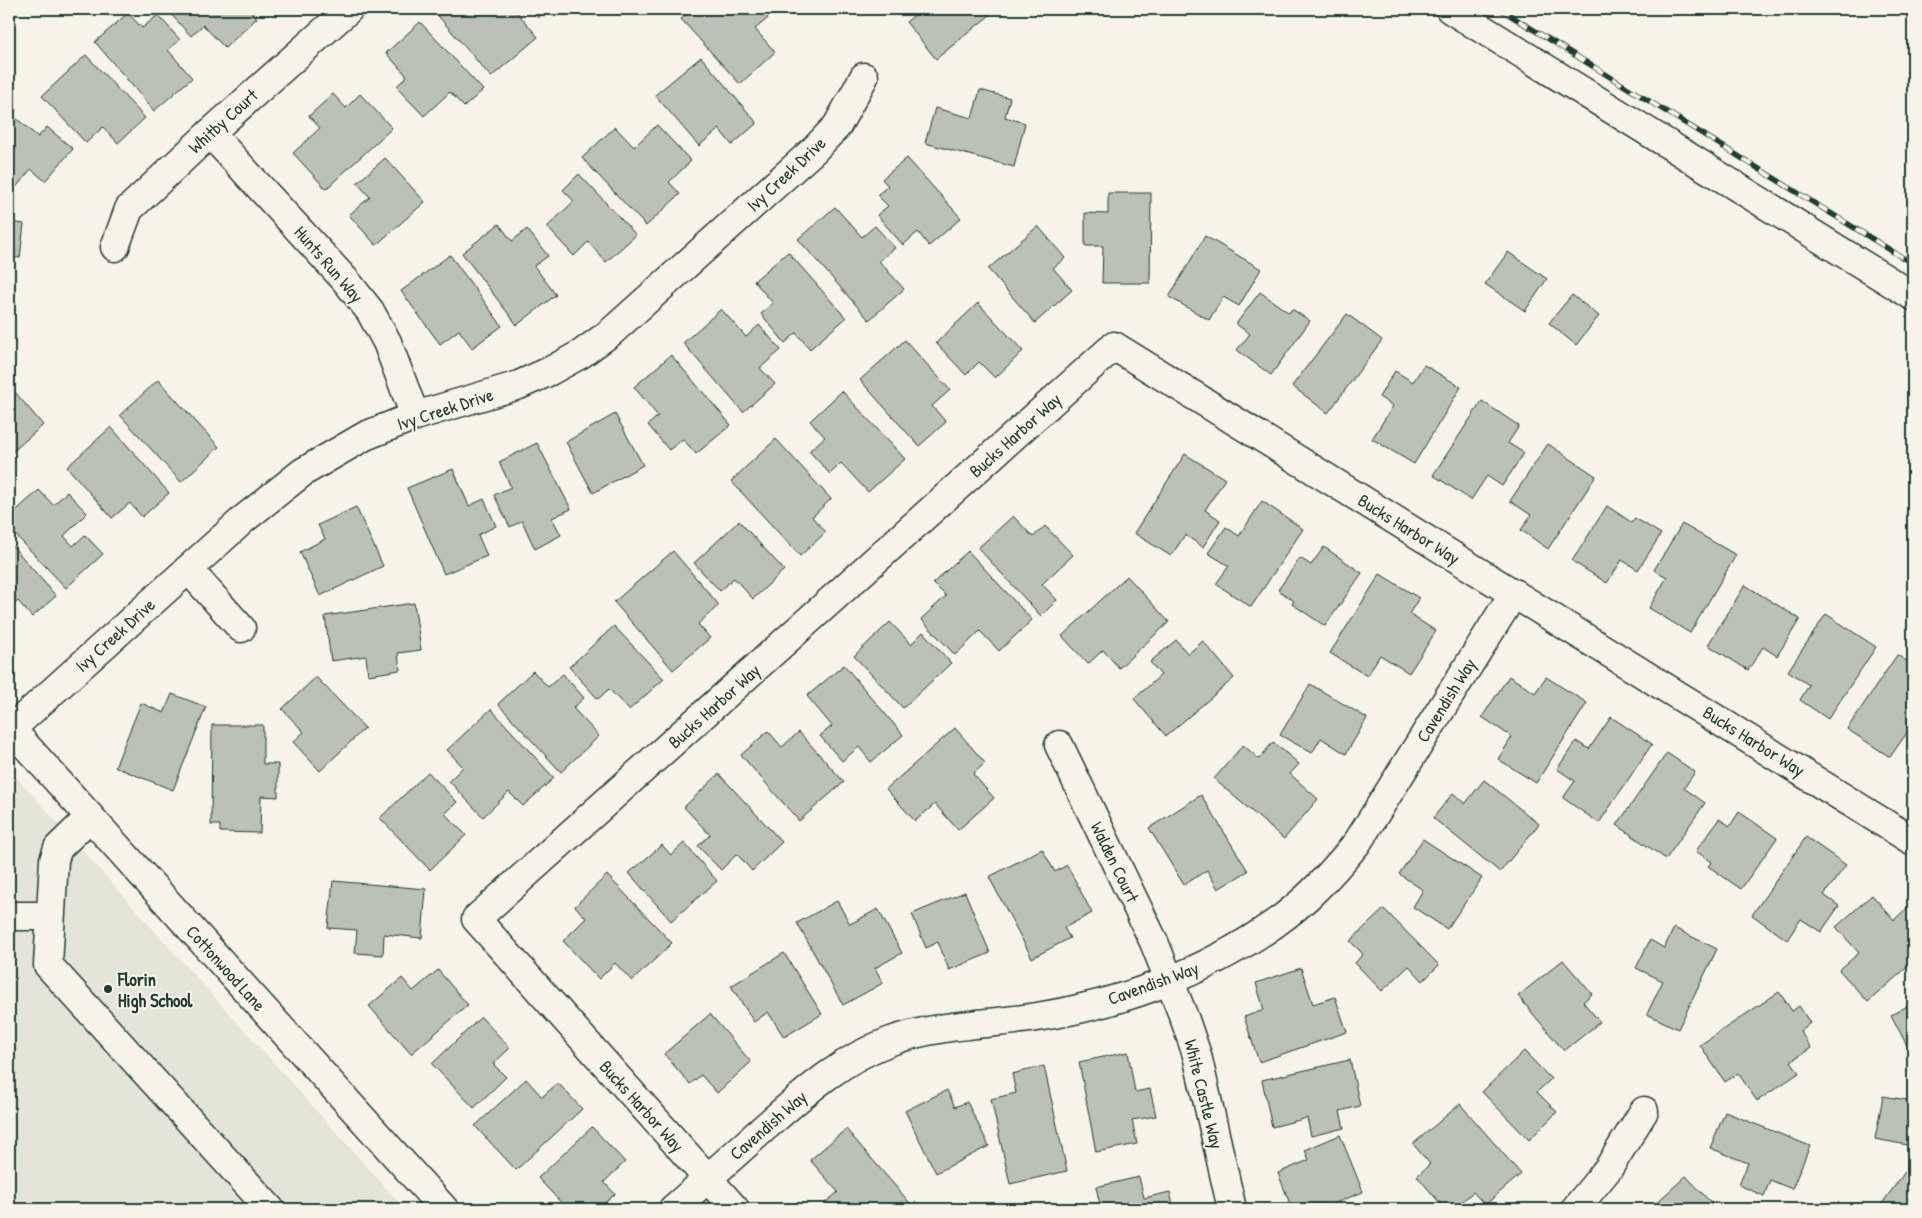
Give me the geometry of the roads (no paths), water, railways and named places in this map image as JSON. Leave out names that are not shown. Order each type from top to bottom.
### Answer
[{"type":"street","name":"Whitby Court","points":[[116,247],[129,209],[210,133],[349,9]]},
{"type":"street","points":[[1450,9],[1913,296]]},
{"type":"street","name":"Ivy Creek Drive","points":[[10,728],[245,518],[303,472],[365,436],[415,416],[519,385],[550,371],[610,334],[814,150],[837,126],[864,77]]},
{"type":"street","name":"Hunts Run Way","points":[[210,133],[347,282],[370,311],[387,342],[415,416]]},
{"type":"street","name":"Bucks Harbor Way","points":[[707,1179],[476,919],[1114,346],[1913,841]]},
{"type":"street","points":[[188,569],[241,628]]},
{"type":"street","name":"Cavendish Way","points":[[673,1209],[829,1073],[859,1055],[890,1041],[922,1031],[956,1025],[1029,1018],[1078,1009],[1119,998],[1170,980],[1228,952],[1274,924],[1304,900],[1332,873],[1357,843],[1514,593]]},
{"type":"street","name":"Cottonwood Lane","points":[[10,728],[444,1209]]},
{"type":"street","name":"Walden Court","points":[[1059,745],[1170,980]]},
{"type":"street","points":[[90,817],[58,848],[54,860],[48,965],[270,1209]]},
{"type":"street","points":[[9,916],[50,916]]},
{"type":"street","name":"White Castle Way","points":[[1170,980],[1197,1055],[1232,1209]]},
{"type":"street","points":[[1575,1209],[1608,1169],[1644,1111]]},
{"type":"street","points":[[707,1179],[735,1209]]},
{"type":"railway","points":[[1500,9],[1913,264]]},
{"type":"place","name":"Florin High School","points":[[108,989]]}]
